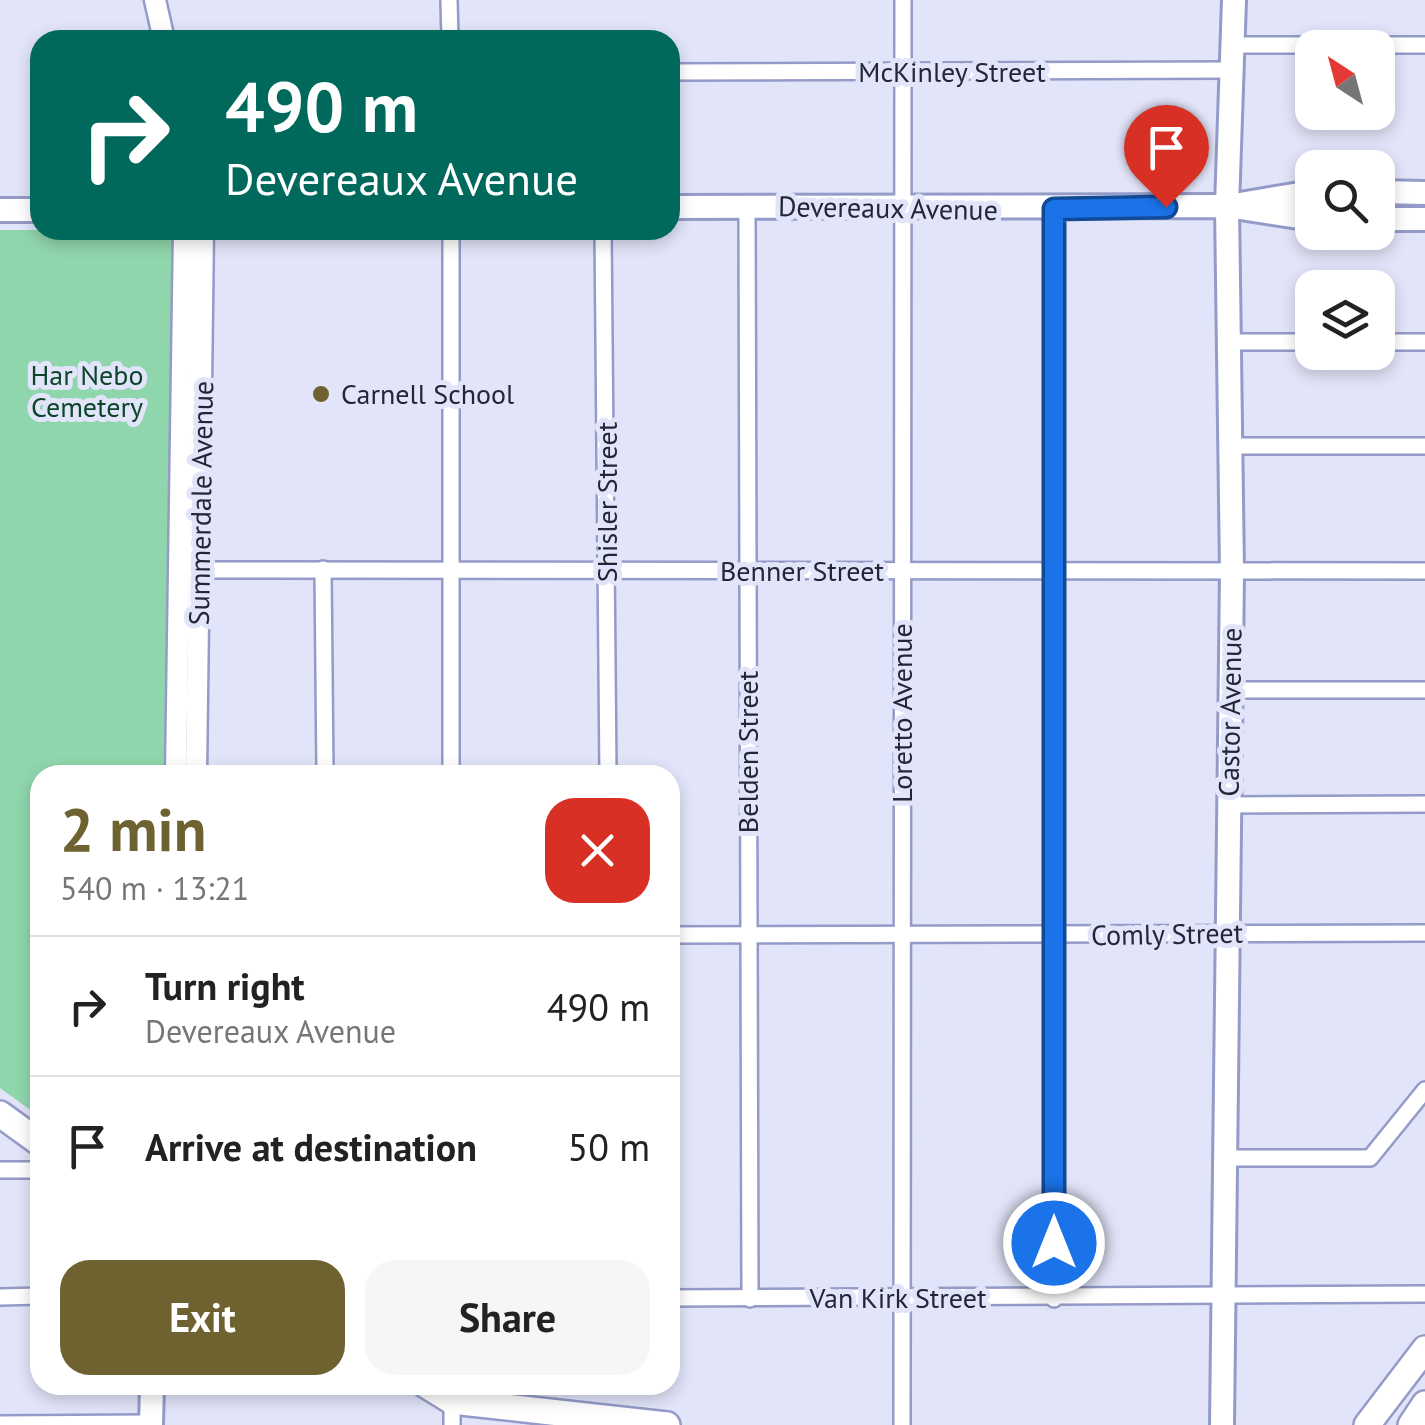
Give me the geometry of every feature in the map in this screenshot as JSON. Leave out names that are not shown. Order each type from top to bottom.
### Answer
[{"type":"main road","name":"Castor Avenue","points":[[1222,1425],[1232,572],[1227,206],[1234,0]]},
{"type":"main road","points":[[1395,192],[1425,192]]},
{"type":"main road","name":"Devereaux Avenue","points":[[680,207],[1227,206],[1295,195]]},
{"type":"main road","name":"Devereaux Avenue","points":[[1227,206],[1295,216]]},
{"type":"main road","points":[[0,210],[30,210]]},
{"type":"main road","points":[[1395,219],[1425,219]]},
{"type":"main road","points":[[0,1114],[30,1136]]},
{"type":"main road","points":[[1367,1425],[1425,1348]]},
{"type":"main road","points":[[151,1424],[152,1395]]},
{"type":"main road","points":[[452,1404],[667,1425]]},
{"type":"main road","points":[[1410,1425],[1425,1404]]},
{"type":"street","points":[[155,0],[162,30]]},
{"type":"street","points":[[450,0],[450,30]]},
{"type":"street","name":"Loretto Avenue","points":[[902,1425],[903,0]]},
{"type":"street","points":[[1234,46],[1425,45]]},
{"type":"street","name":"McKinley Street","points":[[680,72],[1233,70]]},
{"type":"street","name":"Belden Street","points":[[747,206],[750,1298]]},
{"type":"street","points":[[1054,209],[1054,1298]]},
{"type":"street","name":"Summerdale Avenue","points":[[184,240],[196,765]]},
{"type":"street","name":"Summerdale Avenue","points":[[177,765],[203,240]]},
{"type":"street","points":[[451,240],[451,765]]},
{"type":"street","name":"Shisler Street","points":[[604,240],[608,765]]},
{"type":"street","points":[[1230,342],[1295,342]]},
{"type":"street","points":[[1395,342],[1425,342]]},
{"type":"street","points":[[1229,446],[1425,446]]},
{"type":"street","points":[[323,569],[324,765]]},
{"type":"street","name":"Benner Street","points":[[189,570],[1425,571]]},
{"type":"street","points":[[1230,690],[1425,690]]},
{"type":"street","points":[[1228,804],[1425,804]]},
{"type":"street","name":"Comly Street","points":[[680,935],[1425,933]]},
{"type":"street","points":[[1224,1158],[1370,1158],[1425,1090]]},
{"type":"street","points":[[0,1170],[30,1170]]},
{"type":"street","name":"Van Kirk Street","points":[[680,1298],[1425,1294]]},
{"type":"street","points":[[0,1296],[30,1296]]},
{"type":"street","points":[[0,1424],[151,1424]]},
{"type":"green space","name":"Har Nebo Cemetery","points":[[0,230],[30,230],[30,240],[177,240],[167,765],[30,765],[30,1110],[0,1088]]},
{"type":"place","name":"Carnell School","points":[[321,394]]},
{"type":"route","points":[[1054,1243],[1054,209],[1166,207]]}]
